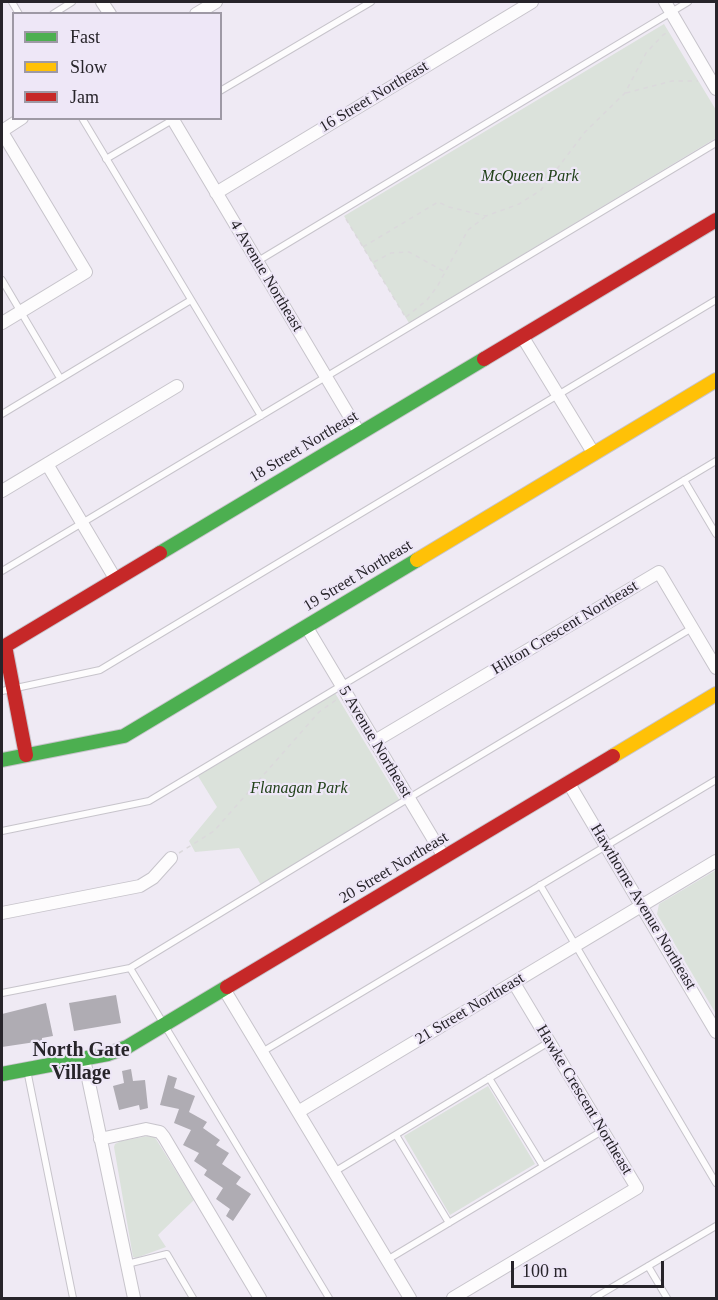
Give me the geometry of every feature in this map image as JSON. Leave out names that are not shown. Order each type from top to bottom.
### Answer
[{"type":"street","points":[[199,12],[216,2]]},
{"type":"street","name":"16 Street Northeast","points":[[216,193],[532,2]]},
{"type":"street","points":[[668,7],[714,85]]},
{"type":"street","points":[[2,323],[86,272],[2,131],[19,120]]},
{"type":"street","name":"4 Avenue Northeast","points":[[174,120],[360,434]]},
{"type":"street","name":"18 Street Northeast","points":[[26,755],[7,690],[5,646],[717,220]]},
{"type":"street","points":[[522,336],[594,454]]},
{"type":"street","name":"19 Street Northeast","points":[[2,760],[124,735],[717,380]]},
{"type":"street","points":[[2,491],[177,386]]},
{"type":"street","points":[[47,464],[116,580]]},
{"type":"street","name":"Hilton Crescent Northeast","points":[[375,741],[659,572],[717,668]]},
{"type":"street","name":"5 Avenue Northeast","points":[[306,626],[444,857]]},
{"type":"street","name":"20 Street Northeast","points":[[2,1074],[108,1054],[127,1047],[717,694]]},
{"type":"street","name":"Hawthorne Avenue Northeast","points":[[568,782],[717,1032]]},
{"type":"street","points":[[2,913],[140,886],[153,878],[171,858]]},
{"type":"street","name":"21 Street Northeast","points":[[298,1112],[717,861]]},
{"type":"street","name":"Hawke Crescent Northeast","points":[[453,1299],[637,1188],[514,983]]},
{"type":"street","points":[[224,989],[410,1299]]},
{"type":"street","points":[[84,1059],[134,1299]]},
{"type":"street","points":[[100,1139],[146,1129],[160,1132],[260,1299]]},
{"type":"lane","points":[[56,12],[72,2]]},
{"type":"lane","points":[[222,90],[371,2]]},
{"type":"lane","points":[[257,262],[668,7],[688,2]]},
{"type":"lane","points":[[83,120],[261,416]]},
{"type":"lane","points":[[106,159],[171,120]]},
{"type":"lane","points":[[2,571],[717,143]]},
{"type":"lane","points":[[2,280],[60,378]]},
{"type":"lane","points":[[2,414],[191,300]]},
{"type":"lane","points":[[7,690],[100,670],[717,300]]},
{"type":"lane","points":[[2,831],[149,801],[344,689],[717,461]]},
{"type":"lane","points":[[684,480],[717,534]]},
{"type":"lane","points":[[2,993],[130,968],[693,628]]},
{"type":"lane","points":[[262,1053],[717,780]]},
{"type":"lane","points":[[540,885],[717,1183]]},
{"type":"lane","points":[[130,968],[329,1299]]},
{"type":"lane","points":[[333,1172],[549,1042]]},
{"type":"lane","points":[[27,1070],[73,1299]]},
{"type":"lane","points":[[489,1078],[543,1166]]},
{"type":"lane","points":[[386,1260],[603,1130]]},
{"type":"lane","points":[[396,1135],[449,1223]]},
{"type":"lane","points":[[594,1299],[717,1226]]},
{"type":"lane","points":[[126,1264],[167,1254],[193,1299]]},
{"type":"lane","points":[[648,1266],[667,1299]]},
{"type":"path","points":[[406,317],[437,287],[468,230],[486,216],[519,204],[541,190],[585,132],[625,93],[646,53],[663,35],[679,25]]},
{"type":"path","points":[[625,93],[672,81],[714,85]]},
{"type":"path","points":[[363,247],[438,202],[486,216]]},
{"type":"path","points":[[344,216],[409,323]]},
{"type":"path","points":[[373,263],[391,253],[409,252],[445,272]]},
{"type":"path","points":[[171,858],[214,831],[319,712],[344,689]]},
{"type":"green space","name":"McQueen Park","points":[[664,24],[716,110],[716,138],[409,323],[344,216]]},
{"type":"green space","name":"Flanagan Park","points":[[335,693],[400,801],[261,885],[239,848],[195,852],[189,841],[217,807],[198,776]]},
{"type":"green space","points":[[716,870],[716,1014],[657,914],[659,904]]},
{"type":"green space","points":[[488,1086],[535,1164],[450,1215],[404,1136]]},
{"type":"green space","points":[[148,1136],[156,1139],[194,1200],[158,1235],[166,1247],[136,1258],[133,1257],[114,1147],[121,1141]]},
{"type":"building","points":[[116,995],[121,1023],[74,1031],[69,1003]]},
{"type":"building","points":[[46,1003],[53,1036],[42,1038],[42,1041],[2,1047],[2,1014]]},
{"type":"building","points":[[131,1069],[133,1081],[145,1080],[148,1108],[140,1110],[139,1105],[119,1110],[113,1086],[124,1083],[122,1071]]},
{"type":"building","points":[[168,1075],[177,1078],[174,1088],[195,1096],[189,1112],[207,1122],[203,1128],[220,1140],[216,1145],[229,1153],[222,1164],[241,1177],[236,1184],[251,1194],[233,1221],[226,1216],[230,1209],[216,1199],[223,1188],[204,1175],[207,1170],[194,1161],[199,1153],[183,1145],[191,1130],[174,1123],[179,1109],[160,1105]]},
{"type":"traffic: fast","points":[[160,553],[484,359]]},
{"type":"traffic: fast","points":[[2,760],[124,736],[417,560]]},
{"type":"traffic: fast","points":[[2,1074],[108,1054],[127,1047],[227,987]]},
{"type":"traffic: slow","points":[[417,560],[716,380]]},
{"type":"traffic: slow","points":[[613,756],[716,694]]},
{"type":"traffic: jam","points":[[484,359],[716,220]]},
{"type":"traffic: jam","points":[[26,755],[5,646],[160,553]]},
{"type":"traffic: jam","points":[[227,987],[613,756]]},
{"type":"district","name":"North Gate Village","points":[[81,1062]]}]
